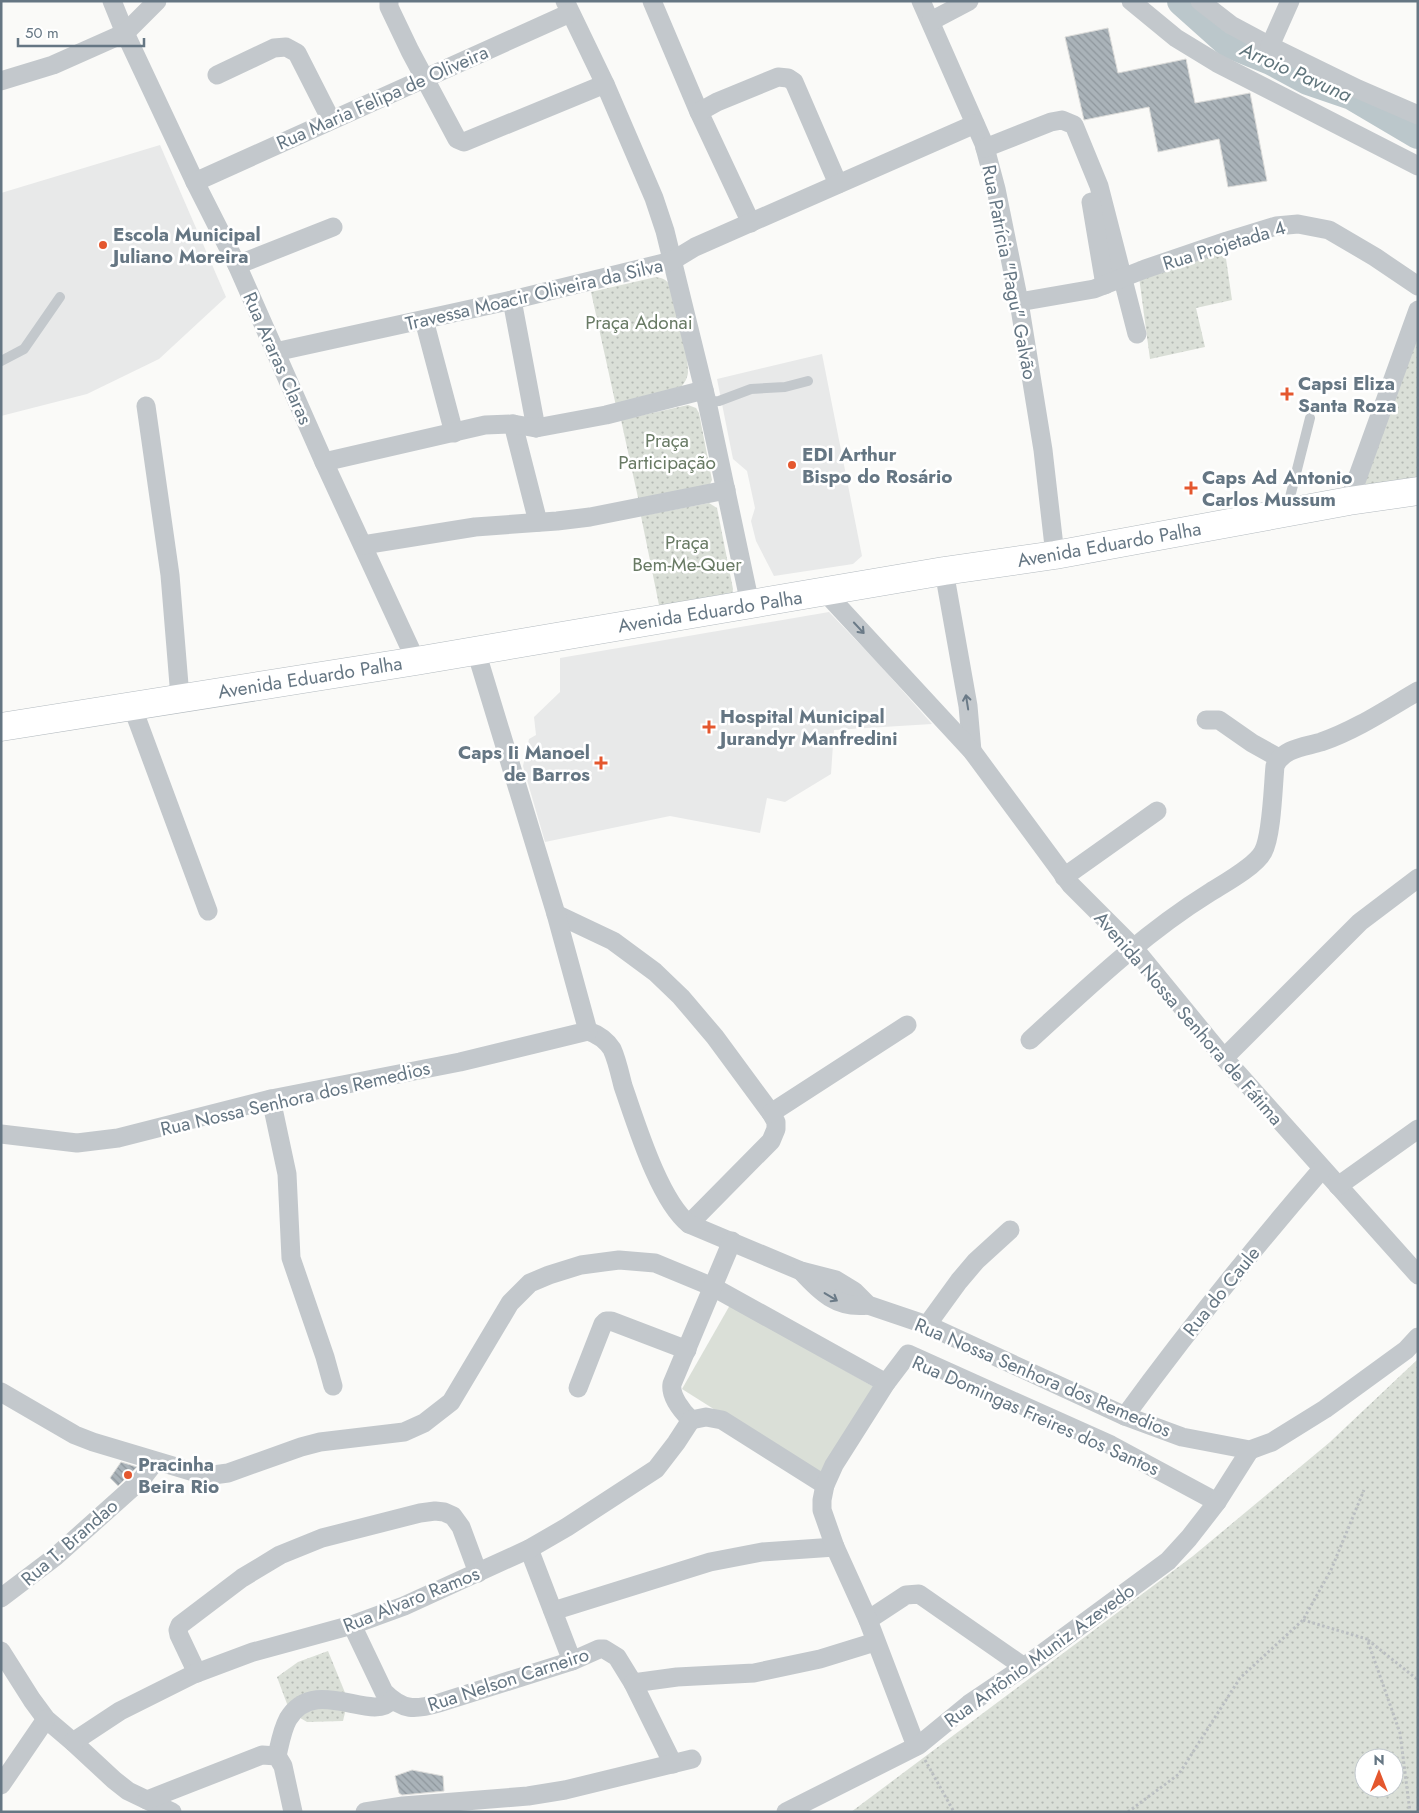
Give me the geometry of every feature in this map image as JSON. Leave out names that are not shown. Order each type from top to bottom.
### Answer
[{"type":"street","name":"Rua Araras Claras","points":[[112,1],[125,33],[236,265],[416,661]]},
{"type":"street","points":[[1,81],[53,65],[125,33],[158,1]]},
{"type":"street","points":[[389,1],[389,6],[457,139],[464,142],[605,84]]},
{"type":"street","points":[[652,1],[699,112],[751,223]]},
{"type":"street","name":"Rua Patrícia \"Pagu\" Galvão","points":[[921,1],[985,148],[996,189],[1019,302],[1043,450],[1055,555]]},
{"type":"street","points":[[931,21],[969,1]]},
{"type":"street","points":[[1131,1],[1176,38],[1217,63],[1418,166]]},
{"type":"street","points":[[1200,1],[1231,26],[1358,89],[1418,115]]},
{"type":"street","points":[[1270,46],[1290,1]]},
{"type":"street","points":[[567,7],[605,84],[654,198],[666,231],[705,396],[750,604]]},
{"type":"street","name":"Rua Maria Felipa de Oliveira","points":[[195,182],[425,78],[567,7]]},
{"type":"street","points":[[217,75],[274,48],[286,48],[297,53],[331,120]]},
{"type":"street","points":[[699,112],[717,102],[778,77],[788,78],[794,82],[838,184]]},
{"type":"street","points":[[985,148],[1051,122],[1062,120],[1074,125],[1096,180],[1114,282],[1137,334]]},
{"type":"street","name":"Travessa Moacir Oliveira da Silva","points":[[275,352],[512,300],[672,261],[695,247],[975,124]]},
{"type":"street","name":"Rua Projetada 4","points":[[1019,302],[1094,289],[1227,241],[1276,226],[1298,224],[1329,230],[1359,246],[1418,286]]},
{"type":"street","points":[[236,265],[333,227]]},
{"type":"street","points":[[512,300],[536,428]]},
{"type":"street","points":[[1348,501],[1418,310]]},
{"type":"street","points":[[424,320],[454,433]]},
{"type":"street","points":[[324,462],[485,425],[513,424],[536,428],[705,396]]},
{"type":"street","points":[[146,406],[170,575],[180,698]]},
{"type":"street","points":[[513,424],[538,522]]},
{"type":"street","points":[[363,545],[475,527],[590,517],[726,490]]},
{"type":"street","name":"Avenida Eduardo Palha","points":[[1,727],[416,661],[944,571],[1055,555],[1348,501],[1418,491]]},
{"type":"street","points":[[944,571],[968,706],[972,751]]},
{"type":"street","name":"Avenida Nossa Senhora de Fátima","points":[[825,592],[972,751],[1071,886],[1133,947],[1224,1058],[1418,1275]]},
{"type":"street","points":[[476,651],[556,914],[588,1031]]},
{"type":"street","points":[[1030,1040],[1133,947],[1186,907],[1250,866],[1262,854],[1268,837],[1275,766],[1279,758],[1292,750],[1351,730],[1418,691]]},
{"type":"street","points":[[132,706],[208,910]]},
{"type":"street","points":[[1206,720],[1218,720],[1252,743],[1279,758]]},
{"type":"street","points":[[1064,877],[1157,811]]},
{"type":"street","points":[[1224,1058],[1360,922],[1418,878]]},
{"type":"street","points":[[556,914],[613,941],[655,972],[702,1020],[776,1122],[772,1141],[690,1224]]},
{"type":"street","points":[[771,1113],[907,1025]]},
{"type":"street","name":"Rua Nossa Senhora dos Remedios","points":[[1,1134],[77,1143],[118,1138],[271,1099],[460,1062],[588,1031],[597,1034],[612,1049],[639,1134],[655,1170],[674,1208],[690,1224],[801,1272],[821,1292],[843,1305],[868,1305],[927,1326],[1125,1416],[1182,1437],[1250,1450]]},
{"type":"street","points":[[271,1099],[287,1174],[291,1258],[333,1386]]},
{"type":"street","points":[[1338,1186],[1418,1129]]},
{"type":"street","name":"Rua do Caule","points":[[1125,1416],[1179,1343],[1262,1239],[1322,1169]]},
{"type":"street","points":[[927,1326],[958,1281],[976,1261],[1010,1230]]},
{"type":"street","points":[[732,1241],[671,1390],[690,1420],[706,1416],[722,1420],[825,1485]]},
{"type":"street","name":"Rua Domingas Freires dos Santos","points":[[1,1392],[75,1436],[155,1462],[200,1474],[228,1473],[320,1442],[404,1432],[424,1423],[451,1402],[510,1303],[530,1283],[549,1274],[581,1265],[618,1260],[638,1261],[655,1263],[713,1287],[886,1383],[908,1354],[1112,1445],[1218,1502]]},
{"type":"street","points":[[578,1388],[602,1324],[606,1321],[611,1321],[687,1350]]},
{"type":"street","points":[[1250,1450],[1272,1442],[1302,1424],[1406,1350],[1418,1337]]},
{"type":"street","points":[[886,1383],[834,1465],[825,1485],[822,1510],[919,1749]]},
{"type":"street","name":"Rua Alvaro Ramos","points":[[73,1742],[120,1711],[197,1673],[252,1652],[352,1626],[404,1606],[529,1549],[567,1527],[656,1469],[676,1443],[690,1420]]},
{"type":"street","name":"Rua Antônio Muniz Azevedo","points":[[786,1812],[919,1749],[969,1704],[1024,1667],[1168,1560],[1189,1538],[1218,1502],[1250,1450]]},
{"type":"street","name":"Rua T. Brandao","points":[[1,1598],[56,1557],[141,1480],[155,1462]]},
{"type":"street","points":[[197,1673],[179,1636],[178,1630],[180,1626],[242,1578],[280,1555],[322,1538],[420,1513],[444,1512],[453,1516],[462,1527],[478,1573]]},
{"type":"street","points":[[553,1611],[710,1562],[762,1552],[836,1547]]},
{"type":"street","points":[[529,1549],[572,1660]]},
{"type":"street","points":[[868,1620],[906,1594],[918,1594],[1024,1667]]},
{"type":"street","points":[[294,1812],[283,1766],[277,1756],[282,1731],[289,1717],[301,1706],[319,1698],[368,1706],[382,1706],[389,1704],[392,1700],[384,1692],[352,1626]]},
{"type":"street","points":[[633,1682],[677,1677],[754,1673],[820,1659],[876,1642]]},
{"type":"street","name":"Rua Nelson Carneiro","points":[[392,1700],[409,1708],[421,1708],[572,1660],[599,1649],[604,1649],[617,1657],[633,1682],[673,1764]]},
{"type":"street","points":[[1,1651],[46,1719],[128,1791],[172,1812]]},
{"type":"street","points":[[1,1785],[46,1719]]},
{"type":"street","points":[[147,1800],[262,1756],[277,1756]]},
{"type":"street","points":[[365,1812],[403,1806],[528,1796],[565,1790],[624,1774],[692,1759]]},
{"type":"lane","points":[[1,361],[24,349],[60,297]]},
{"type":"lane","points":[[705,396],[719,401],[744,390],[785,387],[808,381]]},
{"type":"lane","points":[[1286,512],[1310,418]]},
{"type":"path","points":[[1128,1812],[1179,1774],[1240,1678],[1303,1620],[1331,1570],[1364,1490]]},
{"type":"path","points":[[1303,1620],[1367,1639],[1418,1680]]},
{"type":"path","points":[[1367,1639],[1400,1733],[1410,1812]]},
{"type":"path","points":[[919,1749],[943,1789]]},
{"type":"path","points":[[919,1749],[954,1812]]},
{"type":"shaded area","name":"Escola Municipal Juliano Moreira","points":[[160,145],[226,297],[159,359],[87,394],[1,416],[1,193]]},
{"type":"shaded area","name":"EDI Arthur Bispo do Rosário","points":[[822,354],[862,556],[853,564],[774,576],[756,541],[751,521],[755,508],[747,471],[733,459],[717,379]]},
{"type":"shaded area","name":"Hospital Municipal Jurandyr Manfredini","points":[[829,612],[879,664],[932,724],[834,730],[831,774],[785,802],[767,798],[760,833],[670,816],[545,842],[523,766],[529,739],[536,735],[534,717],[560,692],[560,658]]},
{"type":"green space","points":[[1223,238],[1232,300],[1196,308],[1205,347],[1150,359],[1137,262]]},
{"type":"green space","name":"Praça Adonai","points":[[656,277],[668,282],[672,290],[688,364],[687,378],[680,388],[616,406],[591,292]]},
{"type":"green space","points":[[1418,310],[1418,484],[1358,492]]},
{"type":"green space","name":"Praça Participação","points":[[688,405],[696,408],[699,413],[712,480],[709,486],[639,502],[621,420]]},
{"type":"green space","name":"Praça Bem-Me-Quer","points":[[709,503],[717,508],[733,589],[732,595],[660,610],[641,516]]},
{"type":"green space","points":[[730,1305],[874,1387],[820,1476],[682,1389]]},
{"type":"green space","points":[[1418,1359],[1418,1812],[851,1812],[1193,1556],[1330,1442]]},
{"type":"green space","points":[[328,1651],[348,1700],[343,1721],[307,1722],[290,1712],[277,1677],[298,1662]]},
{"type":"building","points":[[1108,28],[1118,73],[1186,59],[1195,103],[1250,93],[1267,181],[1228,187],[1219,139],[1158,152],[1149,107],[1084,120],[1065,37]]},
{"type":"building","points":[[121,1462],[137,1467],[118,1486],[110,1478]]},
{"type":"building","points":[[412,1770],[443,1776],[444,1791],[402,1795],[399,1793],[395,1776]]},
{"type":"waterway","name":"Arroio Pavuna","points":[[1182,1],[1229,43],[1271,60],[1308,80],[1352,95],[1418,134]]},
{"type":"place","name":"Escola Municipal Juliano Moreira","points":[[103,245]]},
{"type":"place","name":"Capsi Eliza Santa Roza","points":[[1287,394]]},
{"type":"place","name":"EDI Arthur Bispo do Rosário","points":[[792,465]]},
{"type":"place","name":"Caps Ad Antonio Carlos Mussum","points":[[1191,488]]},
{"type":"place","name":"Hospital Municipal Jurandyr Manfredini","points":[[709,727]]},
{"type":"place","name":"Caps Ii Manoel de Barros","points":[[601,763]]},
{"type":"place","name":"Pracinha Beira Rio","points":[[128,1475]]}]
